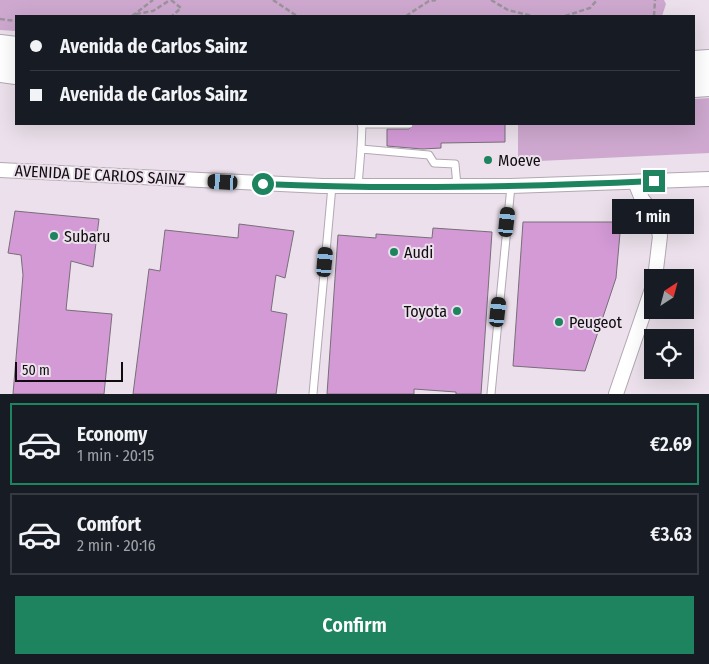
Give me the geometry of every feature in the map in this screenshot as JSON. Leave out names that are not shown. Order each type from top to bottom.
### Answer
[{"type":"highway","points":[[0,47],[15,48]]},
{"type":"highway","points":[[695,64],[709,62]]},
{"type":"highway","points":[[0,70],[15,72]]},
{"type":"highway","points":[[695,85],[709,84]]},
{"type":"street","name":"AVENIDA DE CARLOS SAINZ","points":[[0,170],[332,186],[511,186],[709,179]]},
{"type":"street","points":[[635,182],[642,199],[654,214],[660,236],[656,269]]},
{"type":"street","points":[[616,394],[644,312]]},
{"type":"lane","points":[[358,186],[362,125]]},
{"type":"lane","points":[[361,149],[428,155],[434,163],[455,164],[457,186]]},
{"type":"lane","points":[[313,394],[332,186]]},
{"type":"lane","points":[[491,394],[511,186]]},
{"type":"path","points":[[145,0],[148,4]]},
{"type":"path","points":[[134,15],[153,0]]},
{"type":"path","points":[[134,15],[154,11],[170,0],[181,8],[173,15]]},
{"type":"path","points":[[274,0],[296,15]]},
{"type":"path","points":[[407,15],[428,0],[436,0]]},
{"type":"path","points":[[491,0],[508,10],[528,15]]},
{"type":"path","points":[[568,15],[590,8],[597,0]]},
{"type":"path","points":[[654,15],[655,0]]},
{"type":"path","points":[[0,19],[15,21]]},
{"type":"shaded area","points":[[0,0],[664,0],[666,4],[662,15],[15,15],[15,31],[0,30]]},
{"type":"shaded area","points":[[709,98],[709,153],[518,162],[518,125],[695,125],[695,99]]},
{"type":"building","points":[[413,125],[505,125],[505,142],[441,143],[441,148],[422,149],[387,146],[387,129],[409,129]]},
{"type":"building","points":[[15,211],[99,219],[93,267],[71,261],[66,310],[112,314],[104,394],[13,394],[23,275],[21,255],[8,253]]},
{"type":"building","name":"Peugeot","points":[[523,222],[621,222],[616,278],[585,371],[513,366]]},
{"type":"building","points":[[239,224],[294,231],[285,278],[276,275],[271,311],[287,314],[276,394],[133,394],[149,269],[160,271],[165,230],[238,238]]},
{"type":"building","points":[[433,228],[492,232],[481,394],[456,394],[456,392],[414,389],[414,394],[327,394],[338,235],[376,238],[376,234],[432,238]]},
{"type":"place","name":"Moeve","points":[[488,160]]},
{"type":"place","name":"Subaru","points":[[54,236]]},
{"type":"place","name":"Audi","points":[[394,252]]},
{"type":"place","name":"Toyota","points":[[457,311]]},
{"type":"place","name":"Peugeot","points":[[559,322]]},
{"type":"route","points":[[263,184],[322,186],[528,186],[654,181]]}]
